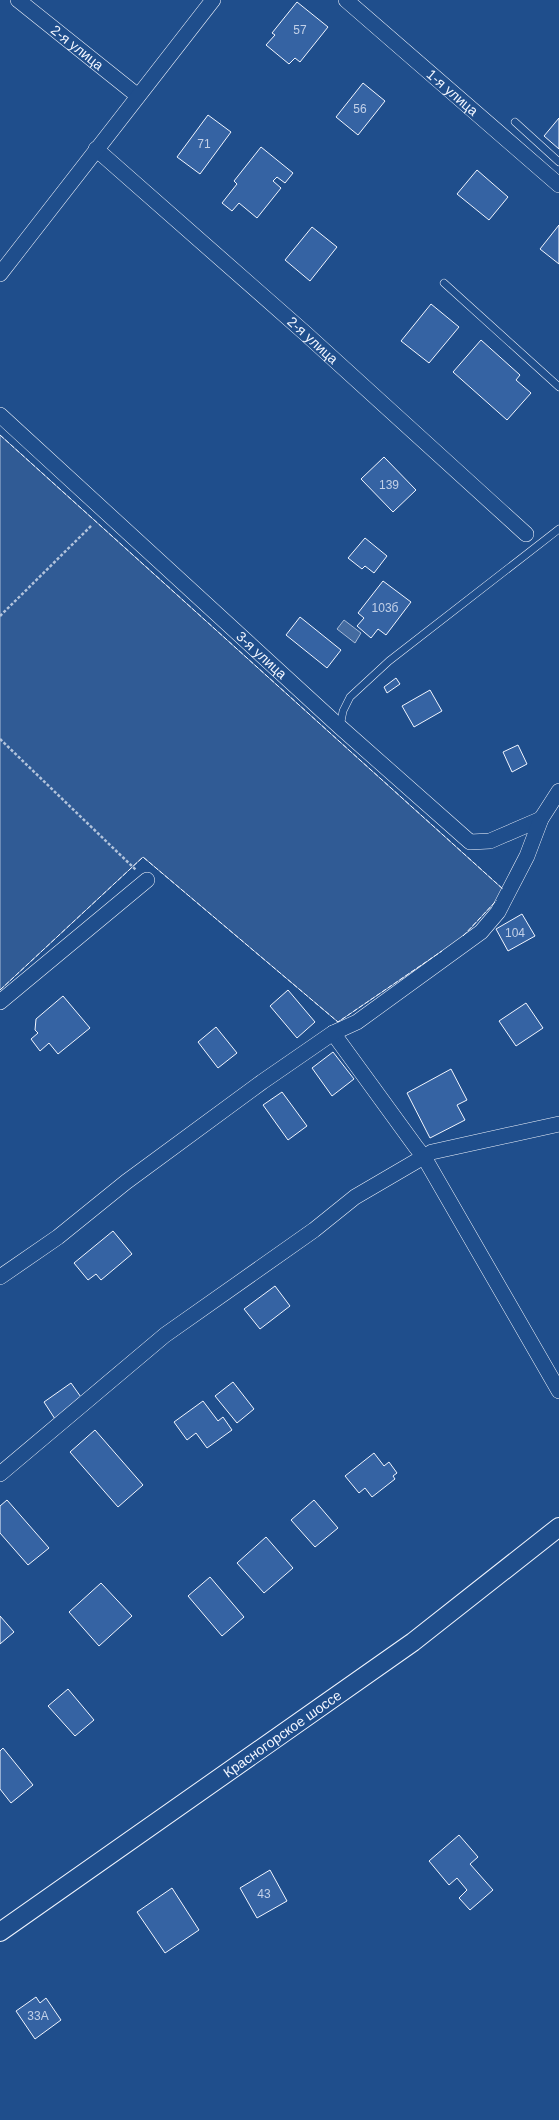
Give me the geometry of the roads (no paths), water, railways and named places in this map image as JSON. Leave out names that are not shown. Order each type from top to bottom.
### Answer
[{"type":"street","name":"2-я улица","points":[[18,0],[138,96]]},
{"type":"street","points":[[0,274],[213,0]]},
{"type":"street","name":"1-я улица","points":[[346,0],[559,185]]},
{"type":"street","name":"2-я улица","points":[[96,149],[305,333],[526,534]]},
{"type":"street","name":"3-я улица","points":[[0,415],[340,727],[470,842],[490,841],[540,819]]},
{"type":"street","points":[[0,1277],[58,1237],[126,1182],[262,1082],[333,1033],[357,1022],[481,932],[498,912],[526,856],[540,819],[559,791]]},
{"type":"street","points":[[0,1002],[147,880]]},
{"type":"street","points":[[333,1033],[416,1148],[424,1156],[559,1390]]},
{"type":"street","points":[[0,1474],[165,1335],[314,1230],[355,1197],[432,1152],[559,1124]]},
{"type":"street","name":"Красногорское шоссе","points":[[0,1932],[413,1642],[559,1527]]},
{"type":"lane","points":[[515,122],[559,162]]},
{"type":"lane","points":[[444,283],[559,387]]},
{"type":"lane","points":[[340,727],[343,711],[350,697],[389,661],[559,529]]}]
